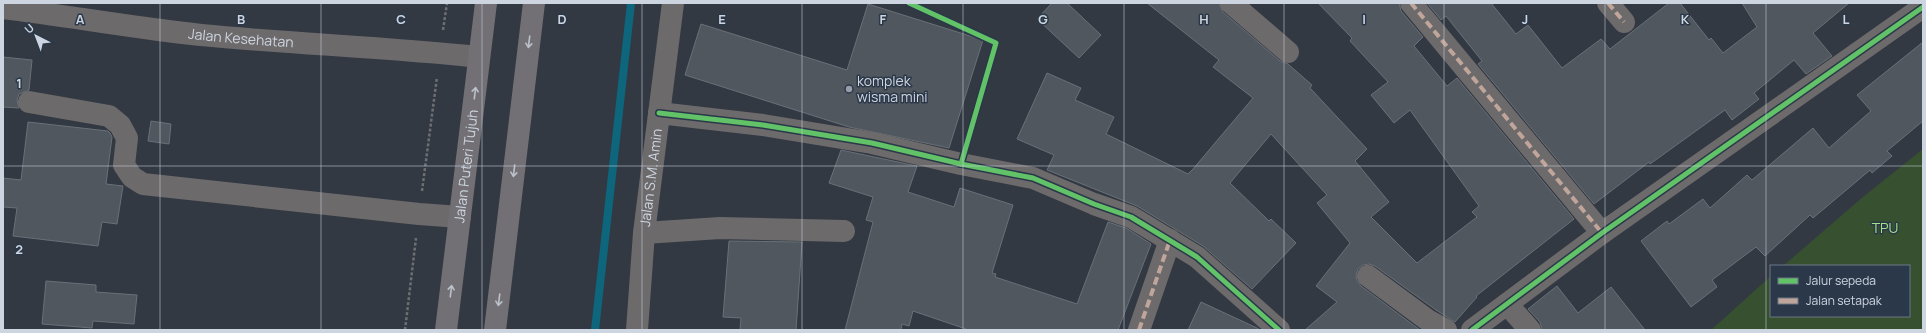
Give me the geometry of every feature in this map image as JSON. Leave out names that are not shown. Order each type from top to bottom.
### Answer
[{"type":"highway","name":"Jalan Puteri Tujuh","points":[[446,330],[486,3]]},
{"type":"highway","points":[[495,330],[534,3]]},
{"type":"street","name":"Jalan S.M. Amin","points":[[637,330],[644,233],[673,3]]},
{"type":"street","points":[[1231,3],[1288,52]]},
{"type":"street","points":[[1411,3],[1602,233]]},
{"type":"street","points":[[1608,3],[1624,22]]},
{"type":"street","points":[[1472,330],[1602,233],[1923,7]]},
{"type":"street","name":"Jalan Kesehatan","points":[[3,8],[200,34],[320,46],[440,53],[479,57]]},
{"type":"street","points":[[29,102],[109,116],[120,125],[127,138],[124,165],[132,177],[143,184],[419,214],[460,217]]},
{"type":"street","points":[[659,113],[763,125],[872,143],[961,164],[1034,178],[1094,204],[1131,217],[1170,240],[1197,257],[1279,330]]},
{"type":"street","points":[[644,233],[720,228],[844,231]]},
{"type":"street","points":[[1139,330],[1170,240]]},
{"type":"street","points":[[1368,276],[1429,321],[1446,330]]},
{"type":"street","points":[[1507,304],[1530,330]]},
{"type":"path","points":[[405,330],[447,3]]},
{"type":"green space","name":"TPU","points":[[1923,149],[1923,330],[1711,330],[1770,277],[1770,317],[1910,317],[1910,265],[1784,265],[1863,197]]},
{"type":"building","points":[[1052,3],[1067,3],[1101,35],[1079,58],[1037,19]]},
{"type":"building","points":[[1147,3],[1219,3],[1223,12],[1280,61],[1288,64],[1312,85],[1310,88],[1367,149],[1355,161],[1389,202],[1371,217],[1417,263],[1477,217],[1472,212],[1479,206],[1410,110],[1394,123],[1371,95],[1388,82],[1350,41],[1352,38],[1318,3],[1399,3],[1401,11],[1423,37],[1414,46],[1447,86],[1457,78],[1574,219],[1476,296],[1477,297],[1455,322],[1375,266],[1369,264],[1363,265],[1358,269],[1356,275],[1357,281],[1361,286],[1420,330],[1305,330],[1337,302],[1316,286],[1350,243],[1317,203],[1327,195],[1271,134],[1230,183],[1269,221],[1271,219],[1296,243],[1252,289],[1203,246],[1137,206],[1047,170],[1054,155],[1017,139],[1047,73],[1081,88],[1075,100],[1114,117],[1106,134],[1188,174],[1193,169],[1253,98],[1213,67],[1219,60]]},
{"type":"building","points":[[1427,3],[1491,3],[1516,34],[1528,25],[1562,68],[1601,39],[1610,49],[1669,3],[1680,3],[1709,40],[1711,38],[1723,53],[1757,27],[1742,3],[1849,3],[1813,33],[1832,56],[1806,74],[1794,60],[1754,93],[1759,99],[1732,120],[1725,110],[1650,164],[1649,162],[1594,204],[1478,64],[1482,61],[1446,16],[1441,20]]},
{"type":"building","name":"komplek wisma mini","points":[[868,4],[983,40],[949,148],[849,127],[685,75],[701,24],[847,70]]},
{"type":"building","points":[[1923,42],[1923,121],[1887,151],[1892,156],[1872,173],[1870,170],[1813,218],[1810,215],[1765,256],[1756,247],[1712,280],[1717,287],[1691,307],[1641,241],[1667,221],[1669,224],[1703,199],[1710,208],[1747,175],[1752,180],[1813,128],[1829,148],[1871,111],[1857,95]]},
{"type":"building","points":[[3,57],[32,60],[29,90],[19,94],[17,100],[19,108],[3,107]]},
{"type":"building","points":[[151,121],[171,124],[169,144],[148,141]]},
{"type":"building","points":[[28,122],[108,131],[110,133],[112,137],[106,184],[123,186],[117,224],[102,222],[98,246],[13,236],[17,208],[3,207],[3,178],[21,180]]},
{"type":"building","points":[[841,150],[917,166],[908,192],[954,207],[960,188],[1013,205],[992,273],[996,274],[995,277],[1077,304],[1108,222],[1126,228],[1151,244],[1118,330],[969,330],[913,311],[909,326],[902,324],[901,330],[845,330],[873,222],[866,220],[873,197],[829,183]]},
{"type":"building","points":[[729,241],[802,242],[796,330],[740,330],[741,318],[723,317]]},
{"type":"building","points":[[46,281],[96,285],[96,292],[137,295],[134,324],[93,321],[92,328],[42,324]]},
{"type":"building","points":[[1557,286],[1578,313],[1611,287],[1645,330],[1542,330],[1540,322],[1528,309]]},
{"type":"building","points":[[1201,302],[1257,328],[1260,330],[1188,330]]},
{"type":"waterway","points":[[595,330],[631,3]]},
{"type":"marked path","points":[[1411,3],[1602,233]]},
{"type":"marked path","points":[[1608,3],[1624,22]]},
{"type":"marked path","points":[[1139,330],[1170,240]]},
{"type":"cycle path","points":[[909,3],[996,43],[961,164]]},
{"type":"cycle path","points":[[1472,330],[1602,233],[1923,7]]},
{"type":"cycle path","points":[[659,113],[763,125],[872,143],[961,164],[1033,178],[1094,204],[1131,217],[1197,257],[1279,330]]},
{"type":"place","name":"komplek wisma mini","points":[[849,89]]}]
